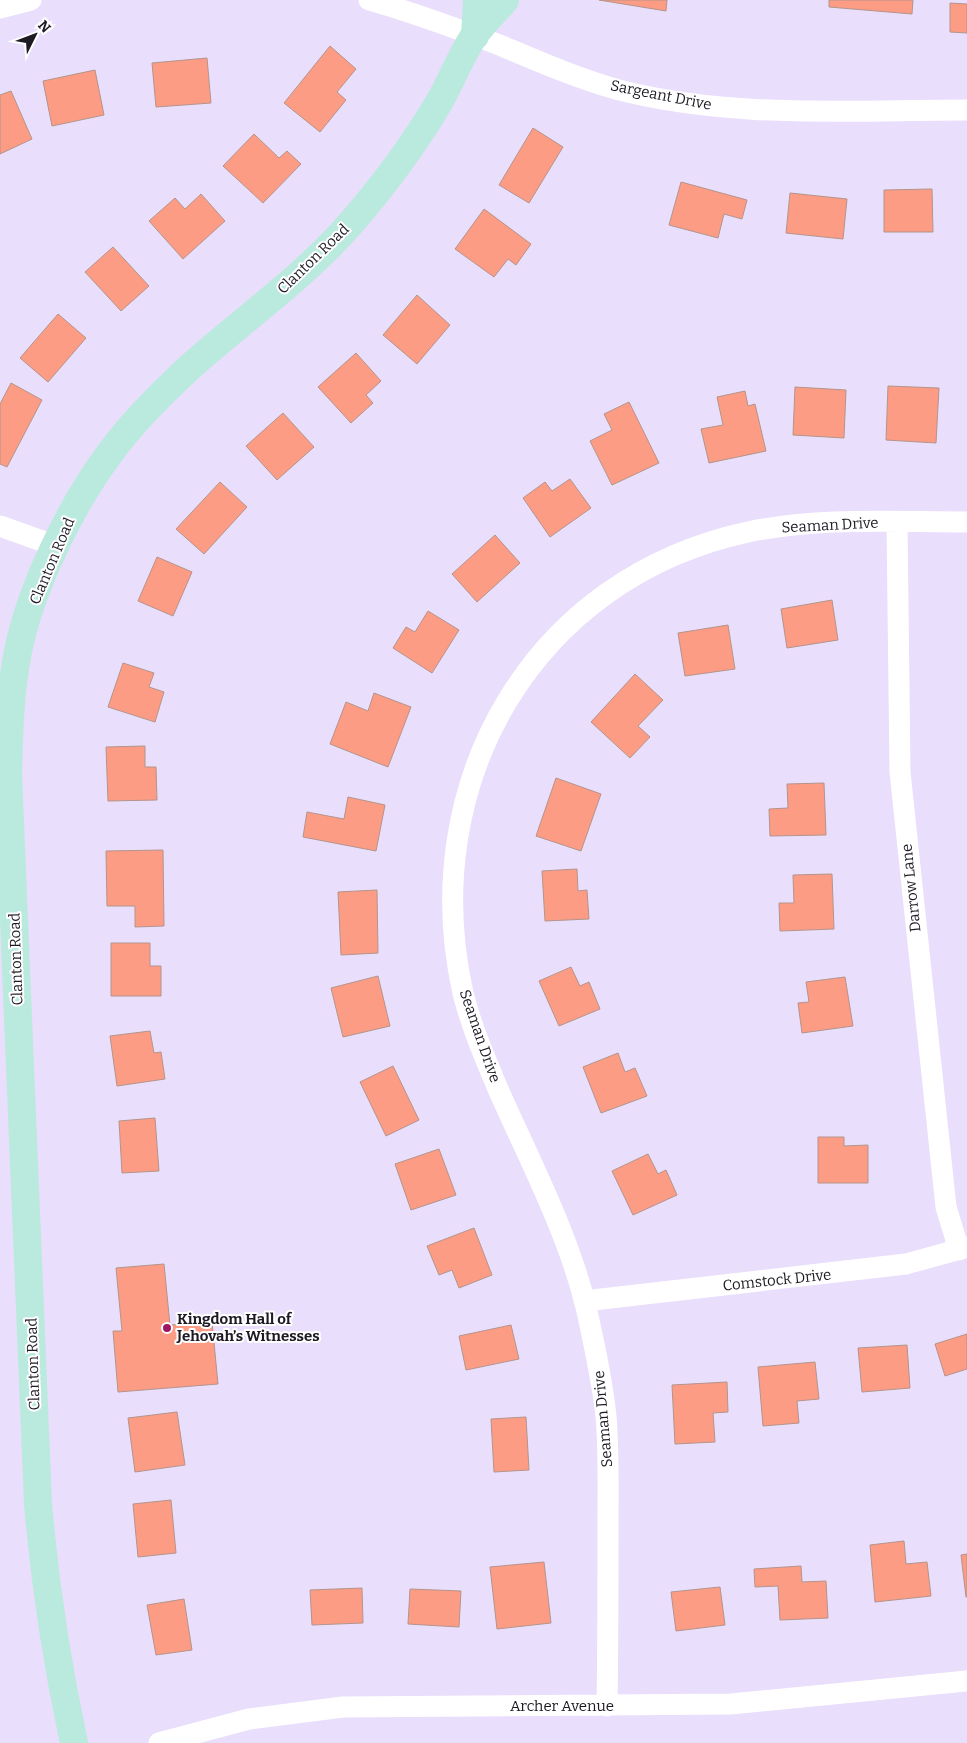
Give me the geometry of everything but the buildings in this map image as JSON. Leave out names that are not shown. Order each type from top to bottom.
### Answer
[{"type":"main road","name":"Clanton Road","points":[[475,36],[477,0]]},
{"type":"main road","name":"Clanton Road","points":[[74,1743],[58,1666],[44,1567],[38,1504],[8,774],[9,706],[18,649],[37,589],[56,546],[82,495],[110,453],[142,416],[191,367],[305,270],[350,224],[400,164],[438,104],[475,36],[505,0]]},
{"type":"street","points":[[0,8],[31,0]]},
{"type":"street","name":"Sargeant Drive","points":[[370,0],[425,16],[561,70],[620,90],[693,103],[752,110],[967,110]]},
{"type":"street","name":"Darrow Lane","points":[[897,522],[898,701],[907,853],[946,1207],[963,1249]]},
{"type":"street","name":"Seaman Drive","points":[[608,1706],[606,1417],[598,1358],[584,1301],[562,1236],[482,1051],[464,996],[453,939],[454,848],[474,767],[500,712],[540,654],[577,617],[634,577],[692,548],[745,532],[795,524],[967,522]]},
{"type":"street","points":[[0,526],[56,546]]},
{"type":"street","name":"Comstock Drive","points":[[584,1301],[906,1264],[963,1249]]},
{"type":"street","name":"Archer Avenue","points":[[159,1743],[249,1718],[343,1707],[731,1704],[967,1681]]},
{"type":"place","name":"Kingdom Hall of Jehovah’s Witnesses","points":[[167,1328]]}]
